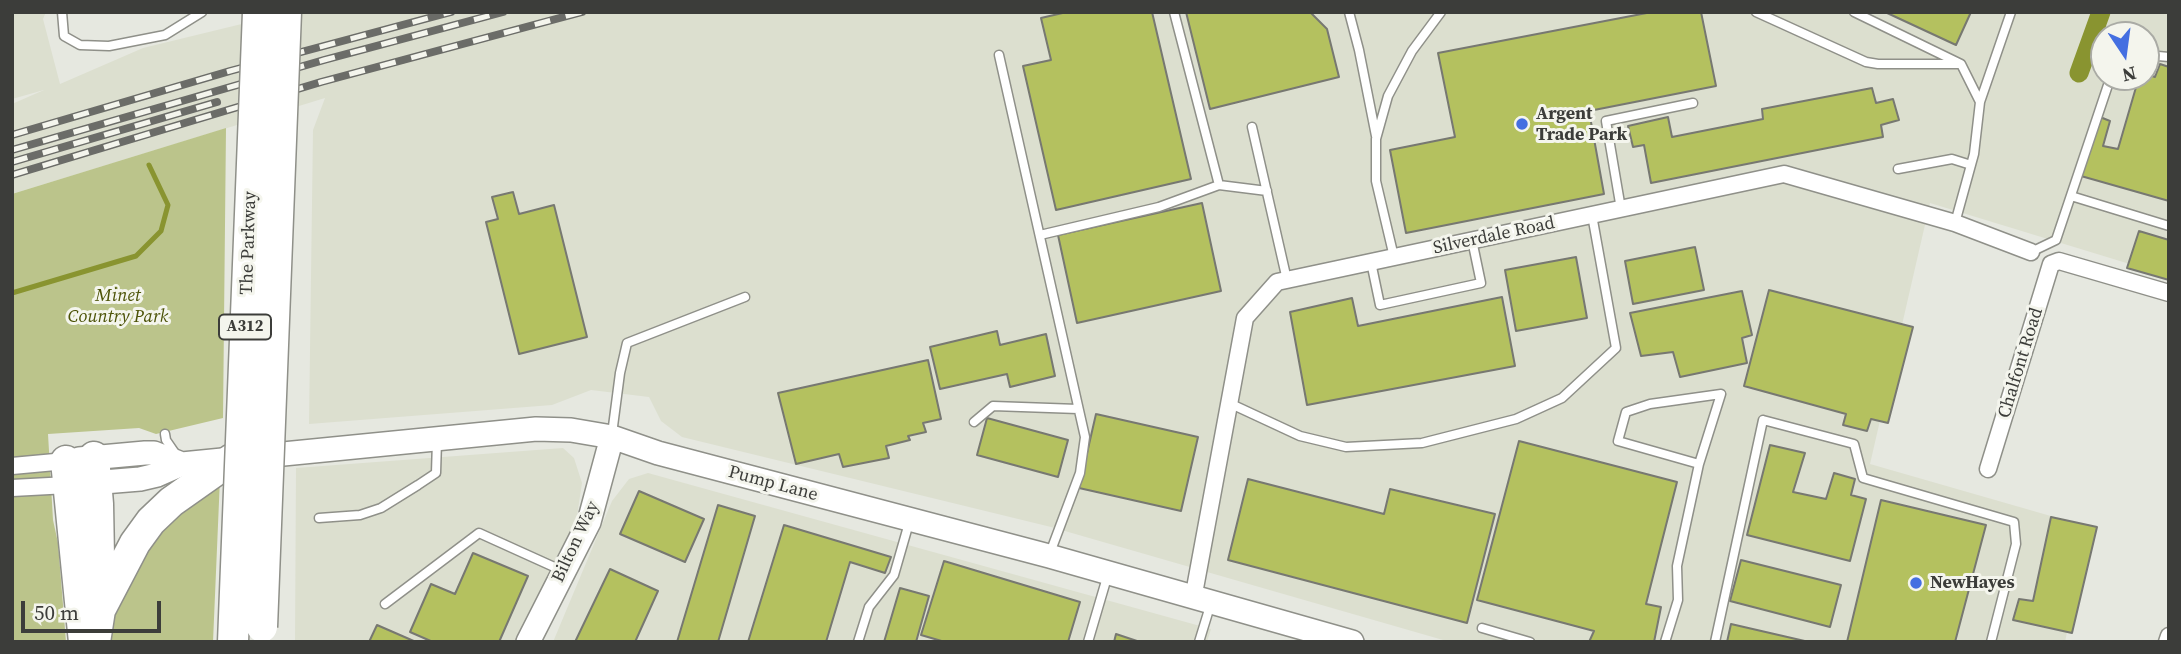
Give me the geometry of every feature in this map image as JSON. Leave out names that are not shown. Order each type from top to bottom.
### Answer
[{"type":"highway","name":"The Parkway","points":[[233,642],[258,12]]},
{"type":"highway","name":"The Parkway","points":[[261,642],[286,12]]},
{"type":"highway","points":[[100,610],[135,543],[151,521],[171,502],[232,459]]},
{"type":"highway","points":[[81,472],[100,610],[95,642]]},
{"type":"highway","points":[[81,472],[84,642]]},
{"type":"street","name":"Silverdale Road","points":[[1202,601],[1228,403],[1245,318],[1277,282],[1784,174],[1955,223],[2031,253]]},
{"type":"street","name":"Chalfont Road","points":[[1988,469],[2051,264],[2059,261],[2169,293]]},
{"type":"street","name":"Pump Lane","points":[[81,472],[154,453],[182,464],[536,429],[571,430],[612,437],[658,453],[1049,556],[1352,642]]},
{"type":"street","name":"Bilton Way","points":[[528,642],[589,522],[612,437]]},
{"type":"street","points":[[12,466],[81,472]]},
{"type":"street","points":[[12,488],[81,472]]},
{"type":"street","points":[[2167,642],[2169,636]]},
{"type":"lane","points":[[62,12],[64,36],[80,45],[109,46],[165,35],[202,12]]},
{"type":"lane","points":[[1174,12],[1219,185]]},
{"type":"lane","points":[[1349,12],[1376,139],[1376,181],[1394,257]]},
{"type":"lane","points":[[1376,139],[1388,96],[1412,51],[1441,12]]},
{"type":"lane","points":[[1756,12],[1866,62],[1961,64]]},
{"type":"lane","points":[[1854,12],[1961,64],[1980,102]]},
{"type":"lane","points":[[1955,223],[1974,154],[1980,102],[2011,12]]},
{"type":"lane","points":[[999,55],[1084,437],[1080,473],[1049,556]]},
{"type":"lane","points":[[2031,253],[2056,240],[2106,91]]},
{"type":"lane","points":[[1621,209],[1606,121],[1693,103]]},
{"type":"lane","points":[[1252,127],[1287,280]]},
{"type":"lane","points":[[1898,169],[1952,159],[1971,165]]},
{"type":"lane","points":[[1040,235],[1159,207],[1219,185],[1267,191]]},
{"type":"lane","points":[[2071,196],[2169,226]]},
{"type":"lane","points":[[1228,403],[1300,436],[1346,447],[1422,443],[1516,419],[1562,397],[1616,348],[1592,215]]},
{"type":"lane","points":[[1371,262],[1380,305],[1418,297],[1481,283],[1472,240]]},
{"type":"lane","points":[[612,437],[626,343],[745,297]]},
{"type":"lane","points":[[1665,642],[1678,600],[1677,566],[1699,464],[1721,394],[1650,404],[1626,412],[1618,441],[1699,464]]},
{"type":"lane","points":[[974,422],[993,406],[1078,409]]},
{"type":"lane","points":[[1716,642],[1763,420],[1854,444],[1863,478],[2014,522],[2016,544],[1991,642]]},
{"type":"lane","points":[[165,434],[182,464]]},
{"type":"lane","points":[[319,518],[360,515],[381,509],[436,473],[436,438]]},
{"type":"lane","points":[[858,642],[869,607],[894,575],[910,520]]},
{"type":"lane","points":[[385,604],[479,533],[563,571]]},
{"type":"lane","points":[[1088,642],[1108,573]]},
{"type":"lane","points":[[1199,642],[1202,601]]},
{"type":"lane","points":[[1482,628],[1530,642]]},
{"type":"shaded area","points":[[12,12],[46,12],[43,19],[60,84],[143,48],[291,12],[2169,12],[2169,276],[1930,203],[1870,464],[2089,527],[2065,642],[1450,642],[1051,527],[682,437],[661,421],[649,397],[591,390],[552,405],[309,424],[313,130],[325,98],[12,194],[12,104],[44,90],[12,99]]},
{"type":"shaded area","points":[[563,448],[574,458],[582,483],[577,516],[519,642],[295,642],[296,468]]},
{"type":"shaded area","points":[[648,473],[1211,629],[1207,642],[553,642],[612,501],[629,479]]},
{"type":"green space","name":"Minet Country Park","points":[[226,128],[223,418],[156,434],[139,428],[48,434],[53,520],[58,543],[66,642],[12,642],[12,194]]},
{"type":"green space","points":[[220,478],[213,642],[108,642],[115,606],[139,547]]},
{"type":"building","points":[[1067,12],[1152,12],[1191,179],[1056,210],[1023,66],[1051,60],[1041,18]]},
{"type":"building","points":[[1186,12],[1310,12],[1327,29],[1339,77],[1210,109]]},
{"type":"building","name":"Argent Trade Park","points":[[1652,12],[1701,12],[1716,86],[1589,111],[1604,194],[1406,233],[1390,150],[1455,137],[1438,53]]},
{"type":"building","points":[[1885,12],[1971,12],[1956,45]]},
{"type":"building","points":[[2160,64],[2169,67],[2169,201],[2081,176],[2100,117],[2110,121],[2103,146],[2118,149],[2135,91],[2160,91]]},
{"type":"building","points":[[1872,88],[1876,103],[1893,99],[1899,120],[1881,125],[1883,137],[1651,183],[1644,145],[1633,147],[1628,126],[1668,117],[1672,137],[1763,119],[1762,109]]},
{"type":"building","points":[[513,192],[519,214],[554,205],[587,337],[519,354],[486,222],[498,219],[492,197]]},
{"type":"building","points":[[1202,203],[1221,291],[1077,323],[1058,235]]},
{"type":"building","points":[[2139,231],[2169,240],[2169,280],[2127,268]]},
{"type":"building","points":[[1695,247],[1704,290],[1633,304],[1625,261]]},
{"type":"building","points":[[1576,257],[1587,318],[1516,331],[1505,270]]},
{"type":"building","points":[[1769,290],[1913,327],[1888,423],[1871,419],[1867,431],[1843,425],[1846,414],[1744,386]]},
{"type":"building","points":[[1742,291],[1752,335],[1742,338],[1747,363],[1680,377],[1673,352],[1641,356],[1630,313]]},
{"type":"building","points":[[1502,297],[1515,366],[1307,405],[1290,312],[1352,298],[1358,326]]},
{"type":"building","points":[[997,331],[1000,345],[1046,334],[1055,376],[1010,387],[1007,374],[940,389],[930,347]]},
{"type":"building","points":[[928,360],[941,419],[923,423],[926,432],[908,436],[910,440],[886,446],[889,458],[843,467],[839,454],[796,464],[778,393]]},
{"type":"building","points":[[1096,414],[1198,437],[1181,511],[1079,488]]},
{"type":"building","points":[[987,418],[1068,440],[1058,477],[977,455]]},
{"type":"building","points":[[1519,441],[1677,482],[1646,604],[1661,607],[1654,642],[1589,642],[1594,631],[1477,600]]},
{"type":"building","points":[[1770,445],[1805,453],[1793,492],[1826,499],[1834,473],[1855,479],[1851,495],[1866,499],[1850,561],[1747,535]]},
{"type":"building","points":[[1248,479],[1384,514],[1390,489],[1495,514],[1467,623],[1228,560]]},
{"type":"building","points":[[639,491],[704,519],[685,562],[620,534]]},
{"type":"building","name":"NewHayes","points":[[1881,500],[1986,525],[1955,642],[1847,642]]},
{"type":"building","points":[[718,505],[755,516],[718,642],[677,642]]},
{"type":"building","points":[[2051,517],[2097,527],[2072,633],[2013,620],[2019,599],[2033,601]]},
{"type":"building","points":[[784,525],[891,557],[885,573],[850,562],[826,642],[748,642]]},
{"type":"building","points":[[473,553],[528,576],[499,642],[433,642],[410,632],[431,584],[455,594]]},
{"type":"building","points":[[1741,560],[1841,585],[1830,627],[1730,601]]},
{"type":"building","points":[[944,561],[1080,602],[1068,642],[945,642],[921,635]]},
{"type":"building","points":[[610,569],[658,591],[635,642],[575,642]]},
{"type":"building","points":[[900,588],[929,596],[916,642],[884,642]]},
{"type":"building","points":[[1731,624],[1809,642],[1727,642]]},
{"type":"building","points":[[377,625],[416,642],[369,642]]},
{"type":"building","points":[[1116,634],[1140,642],[1114,642]]},
{"type":"waterway","points":[[2079,73],[2101,12]]},
{"type":"waterway","points":[[12,293],[136,256],[161,231],[168,205],[149,165]]},
{"type":"railway","points":[[12,135],[230,71],[451,12]]},
{"type":"railway","points":[[12,150],[324,60],[503,12]]},
{"type":"railway","points":[[12,175],[321,82],[582,12]]},
{"type":"railway","points":[[12,162],[217,102]]},
{"type":"place","name":"Argent Trade Park","points":[[1522,124]]},
{"type":"place","name":"NewHayes","points":[[1916,583]]}]
